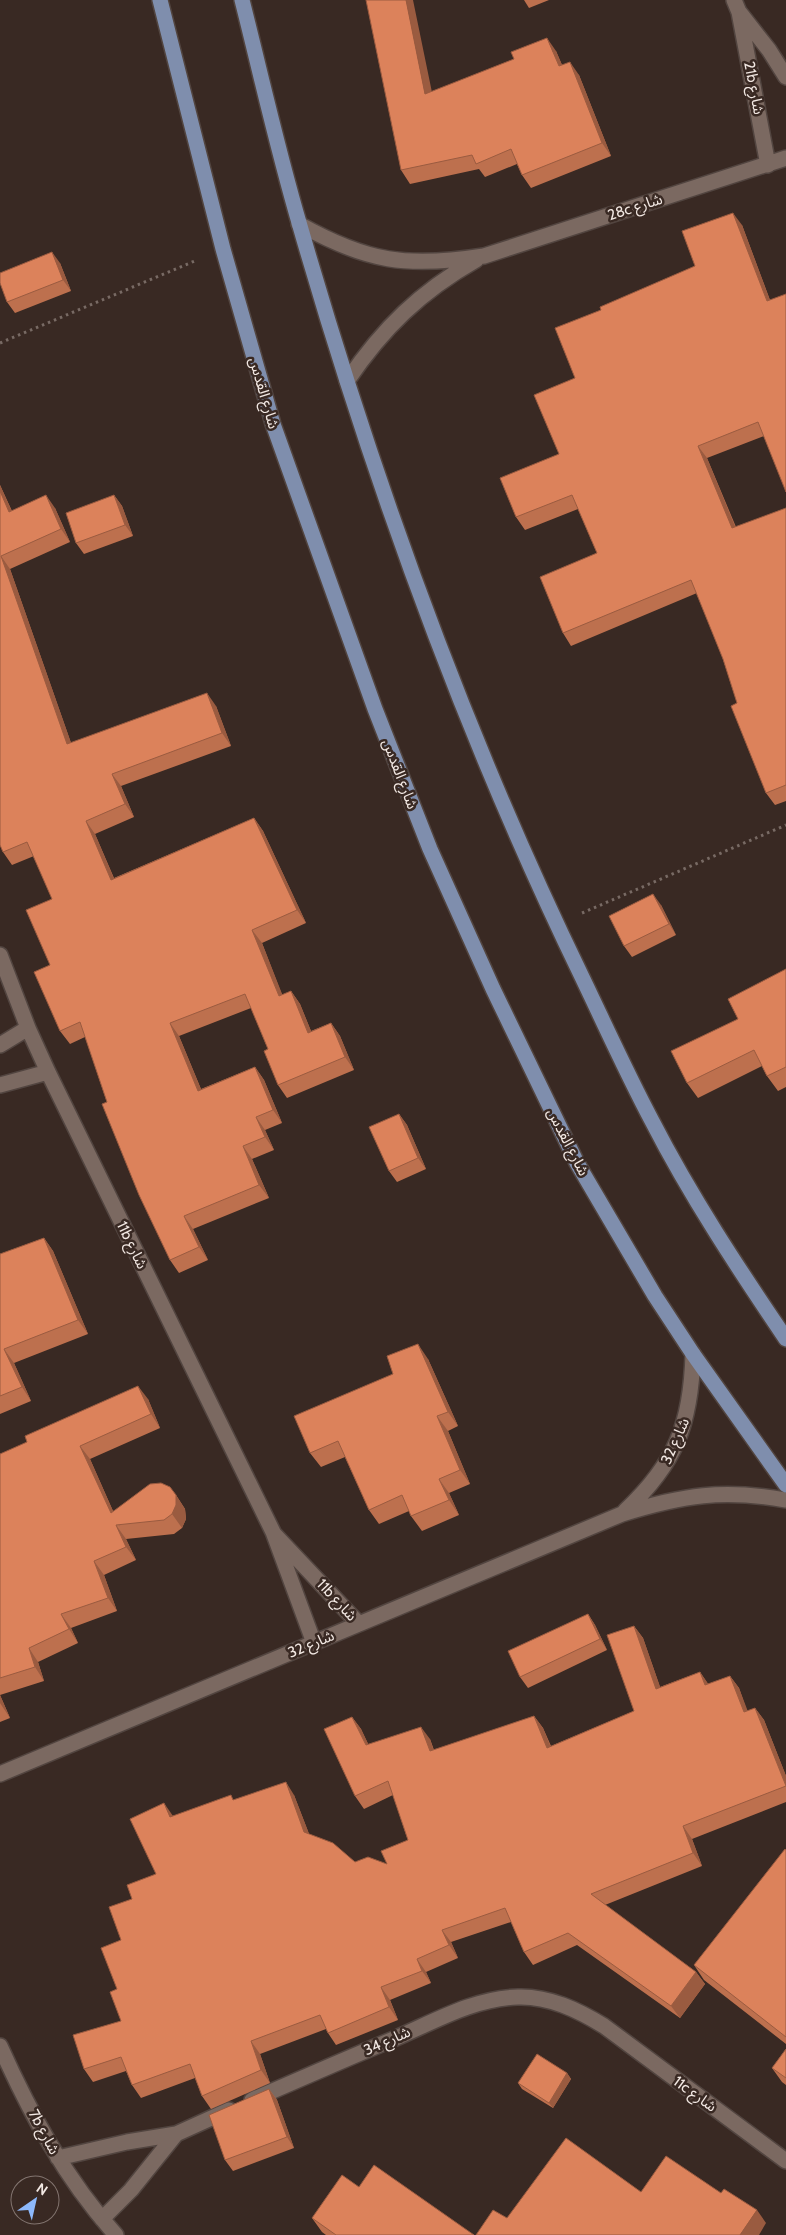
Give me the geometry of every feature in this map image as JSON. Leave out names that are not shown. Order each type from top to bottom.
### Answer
[{"type":"main road","name":"شارع القدس","points":[[160,0],[223,249],[272,424],[375,709],[430,849],[577,1163],[655,1296],[693,1354],[786,1485]]},
{"type":"main road","points":[[242,0],[299,224],[347,381],[397,531],[450,674],[508,816],[557,924],[652,1122],[732,1260],[786,1338]]},
{"type":"street","name":"21b شارع","points":[[736,6],[765,44],[786,77]]},
{"type":"street","name":"21b شارع","points":[[736,6],[768,165]]},
{"type":"street","name":"28c شارع","points":[[299,224],[333,243],[369,256],[408,262],[446,262],[484,256],[786,158]]},
{"type":"street","name":"28c شارع","points":[[347,381],[368,350],[420,296],[451,274],[484,256]]},
{"type":"street","name":"11b شارع","points":[[0,955],[28,1028],[48,1072],[272,1532],[314,1643]]},
{"type":"street","points":[[0,1045],[28,1028]]},
{"type":"street","points":[[0,1085],[48,1072]]},
{"type":"street","name":"شارع 32","points":[[622,1514],[649,1489],[670,1459],[681,1434],[692,1391],[693,1354]]},
{"type":"street","name":"شارع 32","points":[[0,1774],[622,1514],[665,1500],[710,1494],[755,1495],[786,1500]]},
{"type":"street","name":"11b شارع","points":[[272,1532],[359,1624]]},
{"type":"street","name":"شارع 34","points":[[58,2158],[127,2142],[176,2134],[477,2004],[519,1997],[541,1999],[564,2005],[585,2014],[604,2026]]},
{"type":"street","name":"11c شارع","points":[[604,2026],[786,2161]]},
{"type":"street","name":"7b شارع","points":[[0,2046],[69,2177],[116,2235]]},
{"type":"street","name":"شارع 34","points":[[102,2219],[131,2190],[176,2134]]},
{"type":"path","points":[[0,343],[223,249]]},
{"type":"path","points":[[557,924],[786,825]]},
{"type":"building","points":[[366,0],[406,0],[425,94],[514,59],[511,52],[547,38],[559,66],[570,62],[602,143],[522,175],[511,149],[476,164],[472,155],[401,170]]},
{"type":"building","points":[[733,213],[767,301],[786,294],[786,492],[758,422],[698,446],[732,528],[786,508],[786,785],[766,793],[731,706],[737,703],[723,659],[691,580],[563,633],[540,577],[597,553],[572,495],[516,517],[500,478],[559,454],[534,395],[575,378],[555,328],[601,310],[600,307],[695,266],[682,231]]},
{"type":"building","points":[[52,252],[63,280],[7,302],[0,283],[0,273]]},
{"type":"building","points":[[0,491],[9,512],[46,495],[61,529],[1,556],[67,744],[207,693],[222,733],[112,774],[125,804],[86,821],[111,880],[254,818],[297,910],[252,930],[279,996],[291,991],[308,1033],[331,1023],[345,1057],[278,1085],[264,1051],[268,1049],[245,994],[170,1023],[198,1091],[255,1067],[273,1110],[256,1117],[265,1137],[243,1146],[259,1185],[184,1216],[199,1247],[170,1260],[139,1195],[102,1104],[107,1102],[80,1022],[60,1031],[34,972],[50,965],[26,910],[52,899],[27,842],[3,852],[0,845]]},
{"type":"building","points":[[114,495],[125,525],[76,543],[66,513]]},
{"type":"building","points":[[653,894],[669,924],[624,946],[609,916]]},
{"type":"building","points":[[786,969],[786,1067],[767,1076],[754,1050],[687,1083],[671,1051],[738,1019],[728,999]]},
{"type":"building","points":[[399,1114],[418,1158],[389,1171],[369,1127]]},
{"type":"building","points":[[44,1238],[78,1320],[4,1349],[22,1387],[0,1396],[0,1254]]},
{"type":"building","points":[[418,1344],[448,1412],[437,1416],[460,1470],[439,1479],[449,1500],[411,1516],[402,1495],[369,1510],[338,1441],[310,1453],[294,1416],[393,1374],[387,1356]]},
{"type":"building","points":[[138,1386],[151,1414],[80,1446],[111,1513],[150,1484],[161,1483],[170,1487],[176,1495],[176,1505],[172,1514],[164,1520],[116,1525],[126,1547],[94,1561],[108,1598],[61,1614],[69,1629],[29,1648],[35,1667],[0,1678],[0,1454],[27,1442],[25,1436]]},
{"type":"building","points":[[588,1614],[600,1639],[520,1677],[508,1651]]},
{"type":"building","points":[[634,1626],[656,1689],[700,1672],[705,1685],[730,1676],[744,1712],[755,1708],[786,1786],[683,1826],[693,1853],[591,1894],[696,1972],[671,2006],[568,1933],[524,1952],[505,1908],[442,1930],[449,1945],[417,1959],[422,1971],[381,1987],[389,2007],[328,2033],[320,2015],[251,2041],[261,2070],[202,2096],[190,2064],[132,2085],[121,2057],[84,2069],[73,2035],[121,2021],[110,1992],[117,1989],[101,1948],[121,1940],[109,1907],[132,1899],[127,1885],[156,1874],[130,1819],[164,1803],[170,1817],[231,1795],[233,1800],[286,1782],[304,1832],[333,1843],[355,1862],[368,1857],[387,1864],[381,1851],[408,1840],[388,1781],[355,1796],[324,1729],[352,1717],[366,1745],[421,1727],[430,1751],[534,1716],[547,1748],[634,1711],[607,1635]]},
{"type":"building","points":[[786,1850],[786,2037],[694,1965]]},
{"type":"building","points":[[786,2049],[786,2078],[772,2068]]},
{"type":"building","points":[[537,2054],[567,2073],[549,2103],[518,2083]]},
{"type":"building","points":[[269,2089],[287,2137],[225,2160],[209,2115]]},
{"type":"building","points":[[566,2138],[641,2192],[666,2156],[721,2193],[724,2189],[757,2210],[740,2235],[476,2235],[493,2210],[507,2218]]},
{"type":"building","points":[[374,2165],[474,2235],[336,2235],[312,2218],[342,2175],[359,2187]]}]
